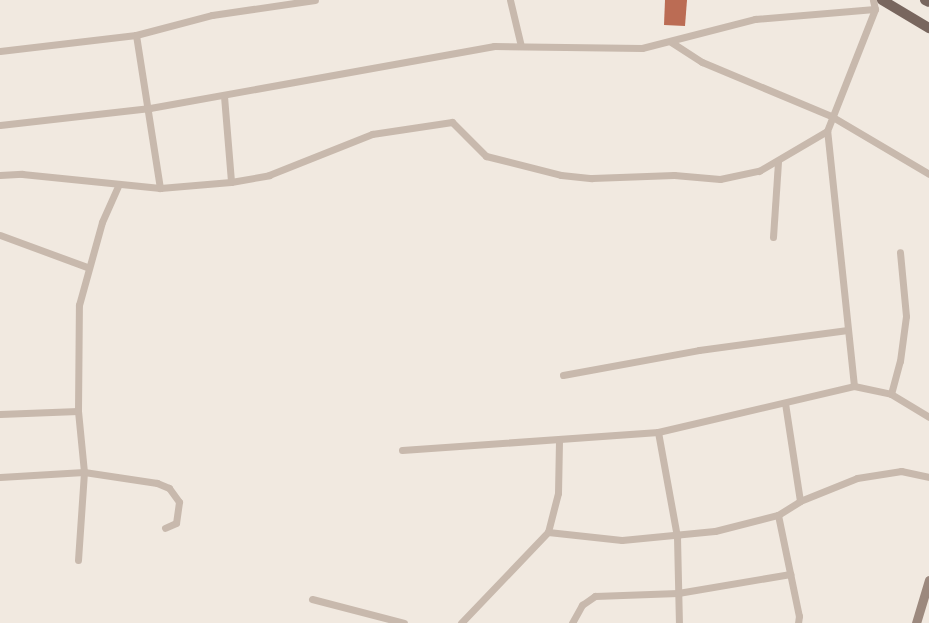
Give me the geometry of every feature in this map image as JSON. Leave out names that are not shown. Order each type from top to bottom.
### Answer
[{"type":"main road","points":[[882,0],[929,28]]},
{"type":"main road","points":[[925,0],[929,2]]},
{"type":"street","points":[[0,52],[136,34],[212,15],[298,1],[315,0]]},
{"type":"street","points":[[510,0],[521,46]]},
{"type":"street","points":[[854,386],[846,330],[827,131],[831,116],[876,9],[874,0]]},
{"type":"street","points":[[0,125],[150,108],[224,96],[494,46],[642,48],[671,42],[755,19],[876,9]]},
{"type":"street","points":[[136,34],[150,108],[160,188]]},
{"type":"street","points":[[671,42],[702,62],[831,116],[929,174]]},
{"type":"street","points":[[224,96],[231,182]]},
{"type":"street","points":[[0,175],[22,174],[118,186],[160,188],[231,182],[269,175],[372,134],[441,122],[452,122],[461,128],[477,150],[486,156],[561,175],[592,178],[674,175],[720,179],[742,177],[778,161],[827,131]]},
{"type":"street","points":[[773,237],[778,161]]},
{"type":"street","points":[[78,560],[84,472],[78,411],[79,305],[87,267],[118,186]]},
{"type":"street","points":[[0,235],[87,267]]},
{"type":"street","points":[[891,394],[900,361],[906,316],[900,252]]},
{"type":"street","points":[[563,375],[699,350],[846,330]]},
{"type":"street","points":[[402,450],[559,441],[658,432],[854,386],[891,394],[929,417]]},
{"type":"street","points":[[785,403],[800,502]]},
{"type":"street","points":[[0,414],[78,411]]},
{"type":"street","points":[[658,432],[677,537],[678,623]]},
{"type":"street","points":[[461,623],[548,532],[558,493],[559,441]]},
{"type":"street","points":[[548,532],[622,540],[677,537],[746,525],[778,515],[800,502],[857,478],[902,471],[929,478]]},
{"type":"street","points":[[0,476],[84,472],[169,488],[179,502],[179,511],[176,523],[165,528]]},
{"type":"street","points":[[778,515],[799,616],[798,623]]},
{"type":"street","points":[[572,623],[582,605],[595,596],[678,593],[790,574]]},
{"type":"street","points":[[916,623],[929,580]]},
{"type":"street","points":[[312,599],[404,623]]},
{"type":"building","points":[[665,0],[687,0],[685,26],[664,25]]}]
